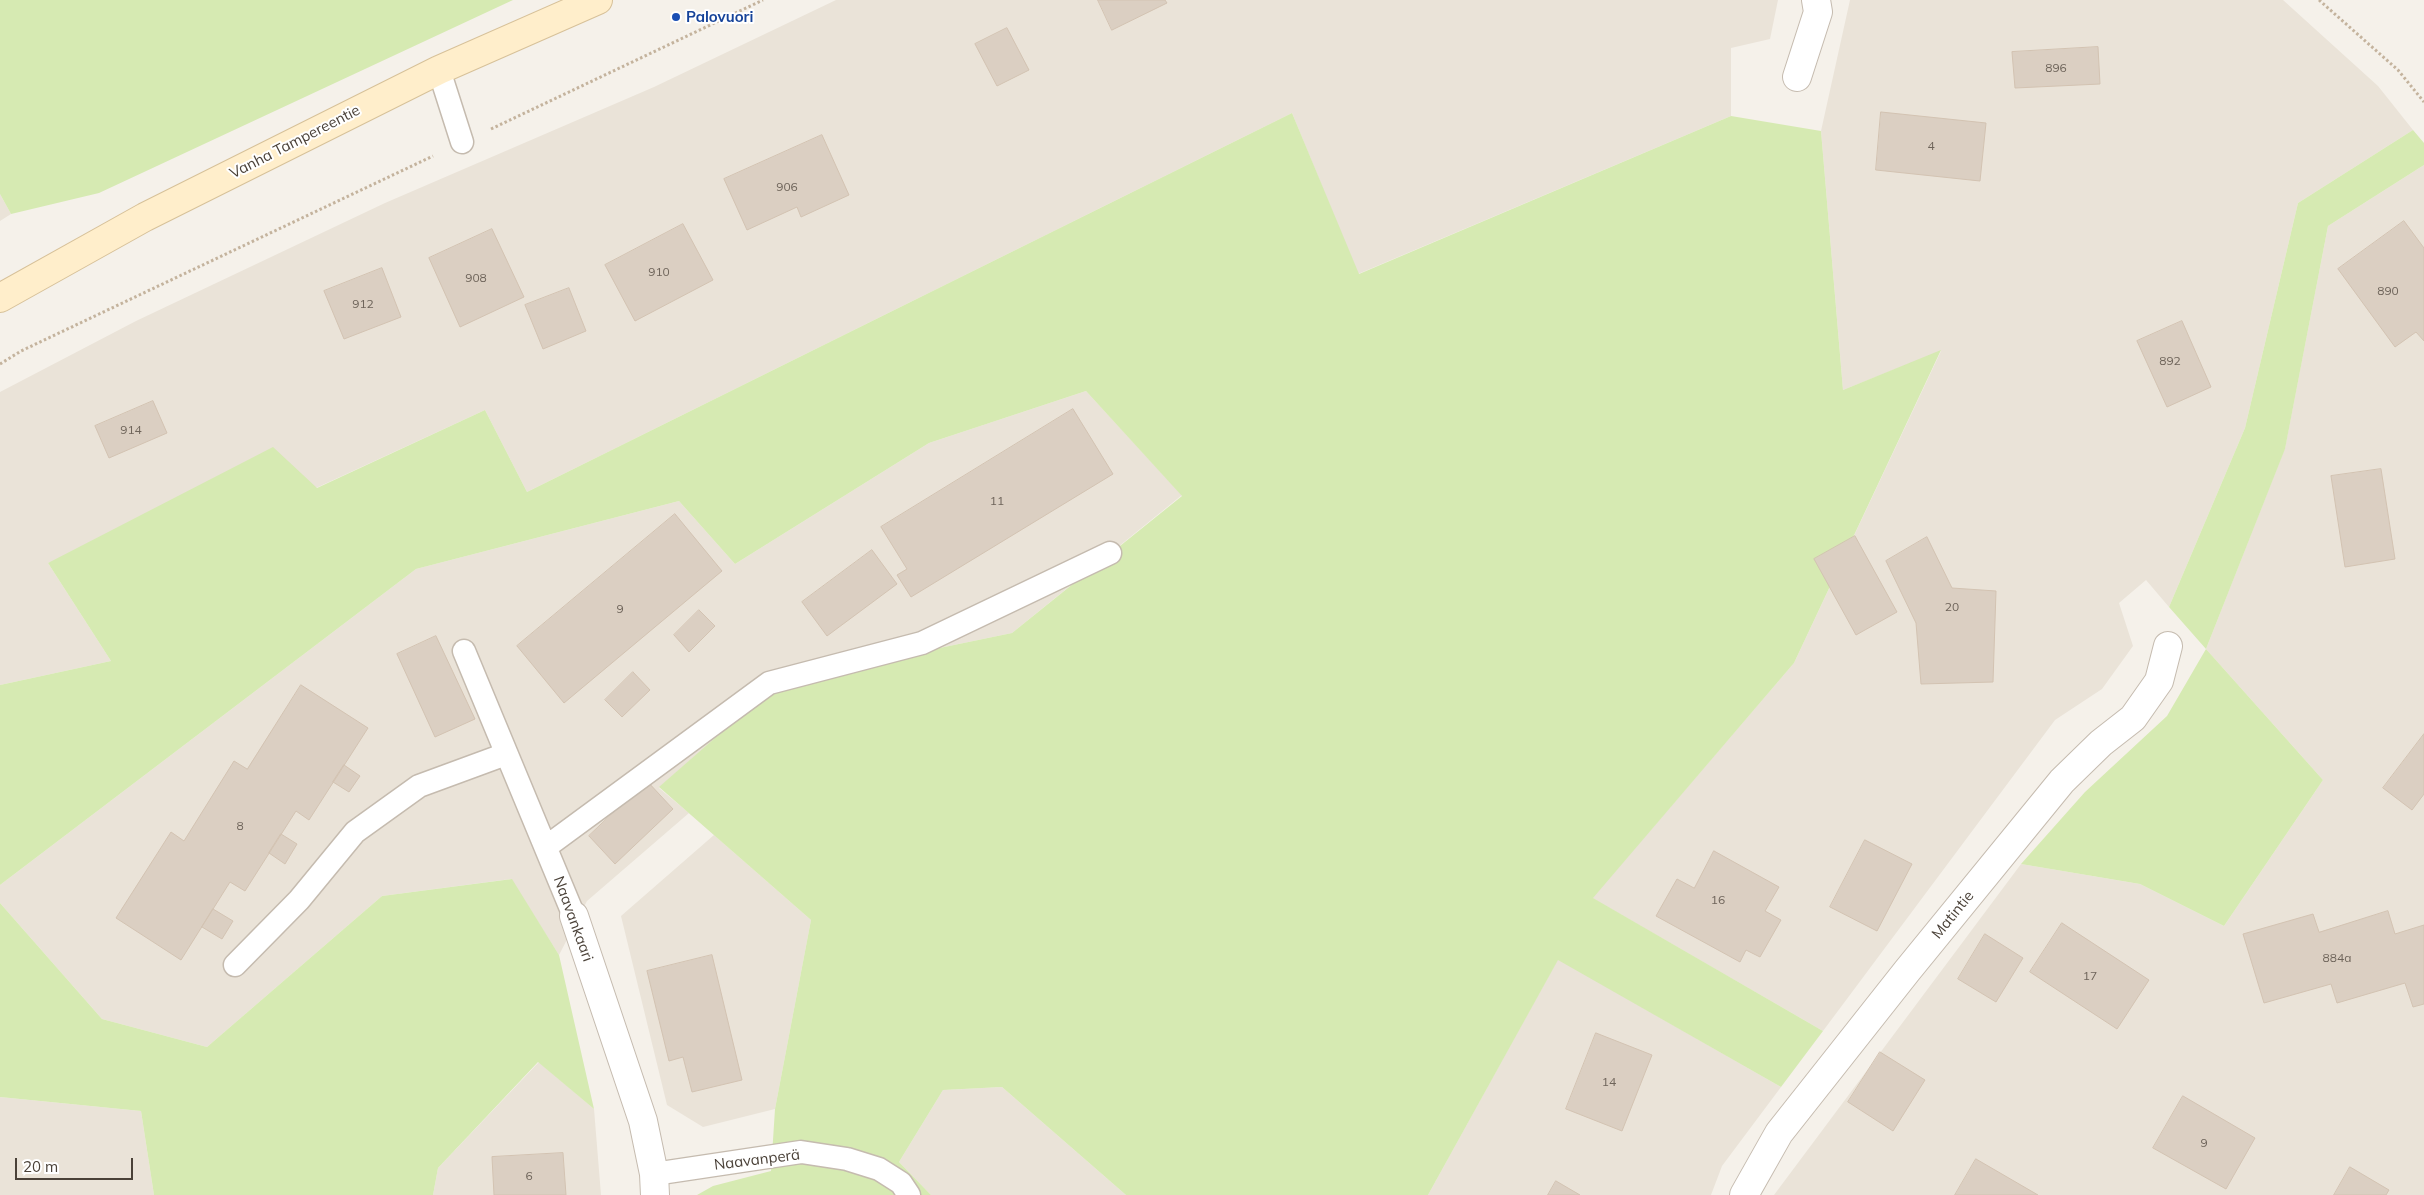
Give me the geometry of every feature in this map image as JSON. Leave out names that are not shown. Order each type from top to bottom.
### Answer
[{"type":"main road","name":"Vanha Tampereentie","points":[[0,298],[145,217],[439,70],[598,0]]},
{"type":"street","points":[[1797,77],[1818,12],[1816,0]]},
{"type":"street","name":"Matintie","points":[[1744,1195],[1779,1134],[2043,804],[2062,781],[2101,743],[2133,718],[2159,681],[2168,646]]},
{"type":"street","name":"Naavankaari","points":[[574,916],[643,1121],[654,1184]]},
{"type":"lane","points":[[439,70],[462,142]]},
{"type":"lane","points":[[546,847],[769,683],[922,643],[1110,553]]},
{"type":"lane","name":"Naavankaari","points":[[464,651],[574,916]]},
{"type":"lane","points":[[235,965],[299,900],[355,832],[419,786],[506,754]]},
{"type":"lane","name":"Naavanperä","points":[[654,1184],[801,1152],[847,1159],[879,1169],[901,1184],[909,1195]]},
{"type":"path","points":[[0,364],[763,0]]},
{"type":"path","points":[[2319,0],[2398,70],[2424,102]]},
{"type":"shaded area","points":[[836,0],[1778,0],[1770,39],[1731,48],[1731,116],[1358,274],[1292,113],[527,492],[485,410],[316,488],[48,563],[111,661],[0,685],[0,392],[136,321],[385,203],[654,87]]},
{"type":"shaded area","points":[[1850,0],[2283,0],[2378,86],[2413,130],[2298,203],[2245,428],[2169,607],[2146,580],[2119,603],[2133,646],[2102,689],[2055,720],[1823,1031],[1592,898],[1794,663],[1941,351],[1843,390],[1821,131]]},
{"type":"shaded area","points":[[2424,165],[2424,1195],[1774,1195],[2021,864],[2140,884],[2224,926],[2323,780],[2206,649],[2285,448],[2328,226]]},
{"type":"shaded area","points":[[0,194],[11,214],[0,221]]},
{"type":"shaded area","points":[[1086,391],[1182,495],[1012,633],[780,681],[659,788],[689,813],[587,901],[559,955],[511,879],[382,896],[207,1047],[102,1019],[0,903],[0,885],[416,569],[679,501],[735,564],[929,443]]},
{"type":"shaded area","points":[[714,835],[811,920],[775,1109],[703,1127],[667,1105],[621,916]]},
{"type":"shaded area","points":[[1558,959],[1781,1087],[1722,1166],[1711,1195],[1428,1195]]},
{"type":"shaded area","points":[[539,1062],[594,1109],[601,1195],[433,1195],[438,1168]]},
{"type":"shaded area","points":[[1002,1087],[1126,1195],[931,1195],[899,1162],[943,1090]]},
{"type":"shaded area","points":[[0,1097],[141,1111],[154,1195],[0,1195]]},
{"type":"green space","points":[[0,0],[513,0],[99,193],[11,214],[0,194]]},
{"type":"green space","points":[[1292,113],[1359,274],[1731,116],[1821,131],[1843,390],[1941,350],[1794,663],[1593,898],[1823,1031],[1781,1087],[1558,960],[1428,1195],[1126,1195],[1002,1087],[943,1090],[899,1162],[931,1195],[697,1195],[713,1186],[771,1171],[775,1109],[811,920],[659,787],[780,681],[1012,633],[1182,496],[1086,391],[929,443],[735,564],[679,501],[416,569],[0,885],[0,685],[111,661],[48,563],[273,447],[317,488],[485,410],[527,492]]},
{"type":"green space","points":[[2413,130],[2424,143],[2424,165],[2328,226],[2285,449],[2206,649],[2169,607],[2245,428],[2298,203]]},
{"type":"green space","points":[[2206,649],[2323,780],[2224,926],[2140,884],[2021,864],[2085,792],[2167,716]]},
{"type":"green space","points":[[512,879],[559,955],[594,1109],[538,1062],[438,1168],[433,1195],[154,1195],[141,1111],[0,1097],[0,903],[102,1019],[207,1047],[382,896]]},
{"type":"building","points":[[1098,0],[1165,0],[1167,3],[1112,30]]},
{"type":"building","points":[[1007,28],[1029,70],[997,86],[975,44]]},
{"type":"building","points":[[2098,47],[2100,84],[2015,88],[2012,52]]},
{"type":"building","points":[[1881,112],[1986,123],[1980,181],[1876,170]]},
{"type":"building","points":[[822,135],[849,195],[801,217],[797,207],[747,230],[724,179]]},
{"type":"building","points":[[2404,221],[2424,248],[2424,341],[2416,332],[2395,347],[2338,269]]},
{"type":"building","points":[[683,224],[713,280],[635,321],[605,265]]},
{"type":"building","points":[[492,229],[524,297],[460,327],[429,258]]},
{"type":"building","points":[[382,268],[401,317],[344,339],[324,291]]},
{"type":"building","points":[[569,288],[586,331],[543,349],[525,305]]},
{"type":"building","points":[[2182,321],[2211,387],[2167,407],[2137,341]]},
{"type":"building","points":[[153,401],[167,433],[109,458],[95,426]]},
{"type":"building","points":[[1073,409],[1113,474],[911,597],[897,575],[907,569],[881,527]]},
{"type":"building","points":[[2381,469],[2395,559],[2345,567],[2331,476]]},
{"type":"building","points":[[675,514],[722,571],[564,703],[517,646]]},
{"type":"building","points":[[1855,536],[1897,612],[1856,635],[1814,559]]},
{"type":"building","points":[[1927,537],[1952,588],[1996,591],[1993,682],[1921,684],[1916,623],[1886,561]]},
{"type":"building","points":[[872,550],[897,584],[827,636],[802,602]]},
{"type":"building","points":[[699,610],[715,626],[689,652],[674,635]]},
{"type":"building","points":[[436,636],[475,719],[435,737],[397,654]]},
{"type":"building","points":[[633,672],[650,690],[622,717],[605,700]]},
{"type":"building","points":[[301,685],[368,728],[309,820],[296,811],[245,891],[230,882],[181,960],[116,918],[171,832],[184,841],[234,761],[247,769]]},
{"type":"building","points":[[2424,734],[2424,794],[2412,810],[2383,788]]},
{"type":"building","points":[[344,765],[360,776],[349,792],[333,782]]},
{"type":"building","points":[[647,781],[673,809],[615,864],[589,836]]},
{"type":"building","points":[[281,834],[297,844],[285,864],[269,853]]},
{"type":"building","points":[[1865,840],[1912,864],[1877,931],[1830,907]]},
{"type":"building","points":[[1714,851],[1779,887],[1765,911],[1781,920],[1760,957],[1746,950],[1740,962],[1656,916],[1677,879],[1694,888]]},
{"type":"building","points":[[213,909],[233,921],[222,939],[202,927]]},
{"type":"building","points":[[2388,911],[2395,934],[2424,925],[2424,1004],[2413,1007],[2405,983],[2337,1003],[2331,984],[2264,1003],[2243,934],[2313,914],[2319,932]]},
{"type":"building","points":[[2062,923],[2149,980],[2117,1029],[2030,972]]},
{"type":"building","points":[[1985,934],[2023,958],[1996,1002],[1958,979]]},
{"type":"building","points":[[712,955],[742,1080],[692,1092],[683,1057],[669,1061],[647,971]]},
{"type":"building","points":[[1596,1033],[1652,1055],[1622,1131],[1566,1109]]},
{"type":"building","points":[[1880,1052],[1925,1080],[1893,1131],[1848,1102]]},
{"type":"building","points":[[2183,1096],[2255,1138],[2226,1189],[2153,1148]]},
{"type":"building","points":[[563,1153],[566,1195],[494,1195],[492,1157]]},
{"type":"building","points":[[1976,1159],[2038,1195],[1955,1195]]},
{"type":"building","points":[[2350,1167],[2389,1190],[2386,1195],[2334,1195]]},
{"type":"building","points":[[1556,1181],[1580,1195],[1548,1195]]},
{"type":"place","name":"Palovuori","points":[[676,17]]}]
